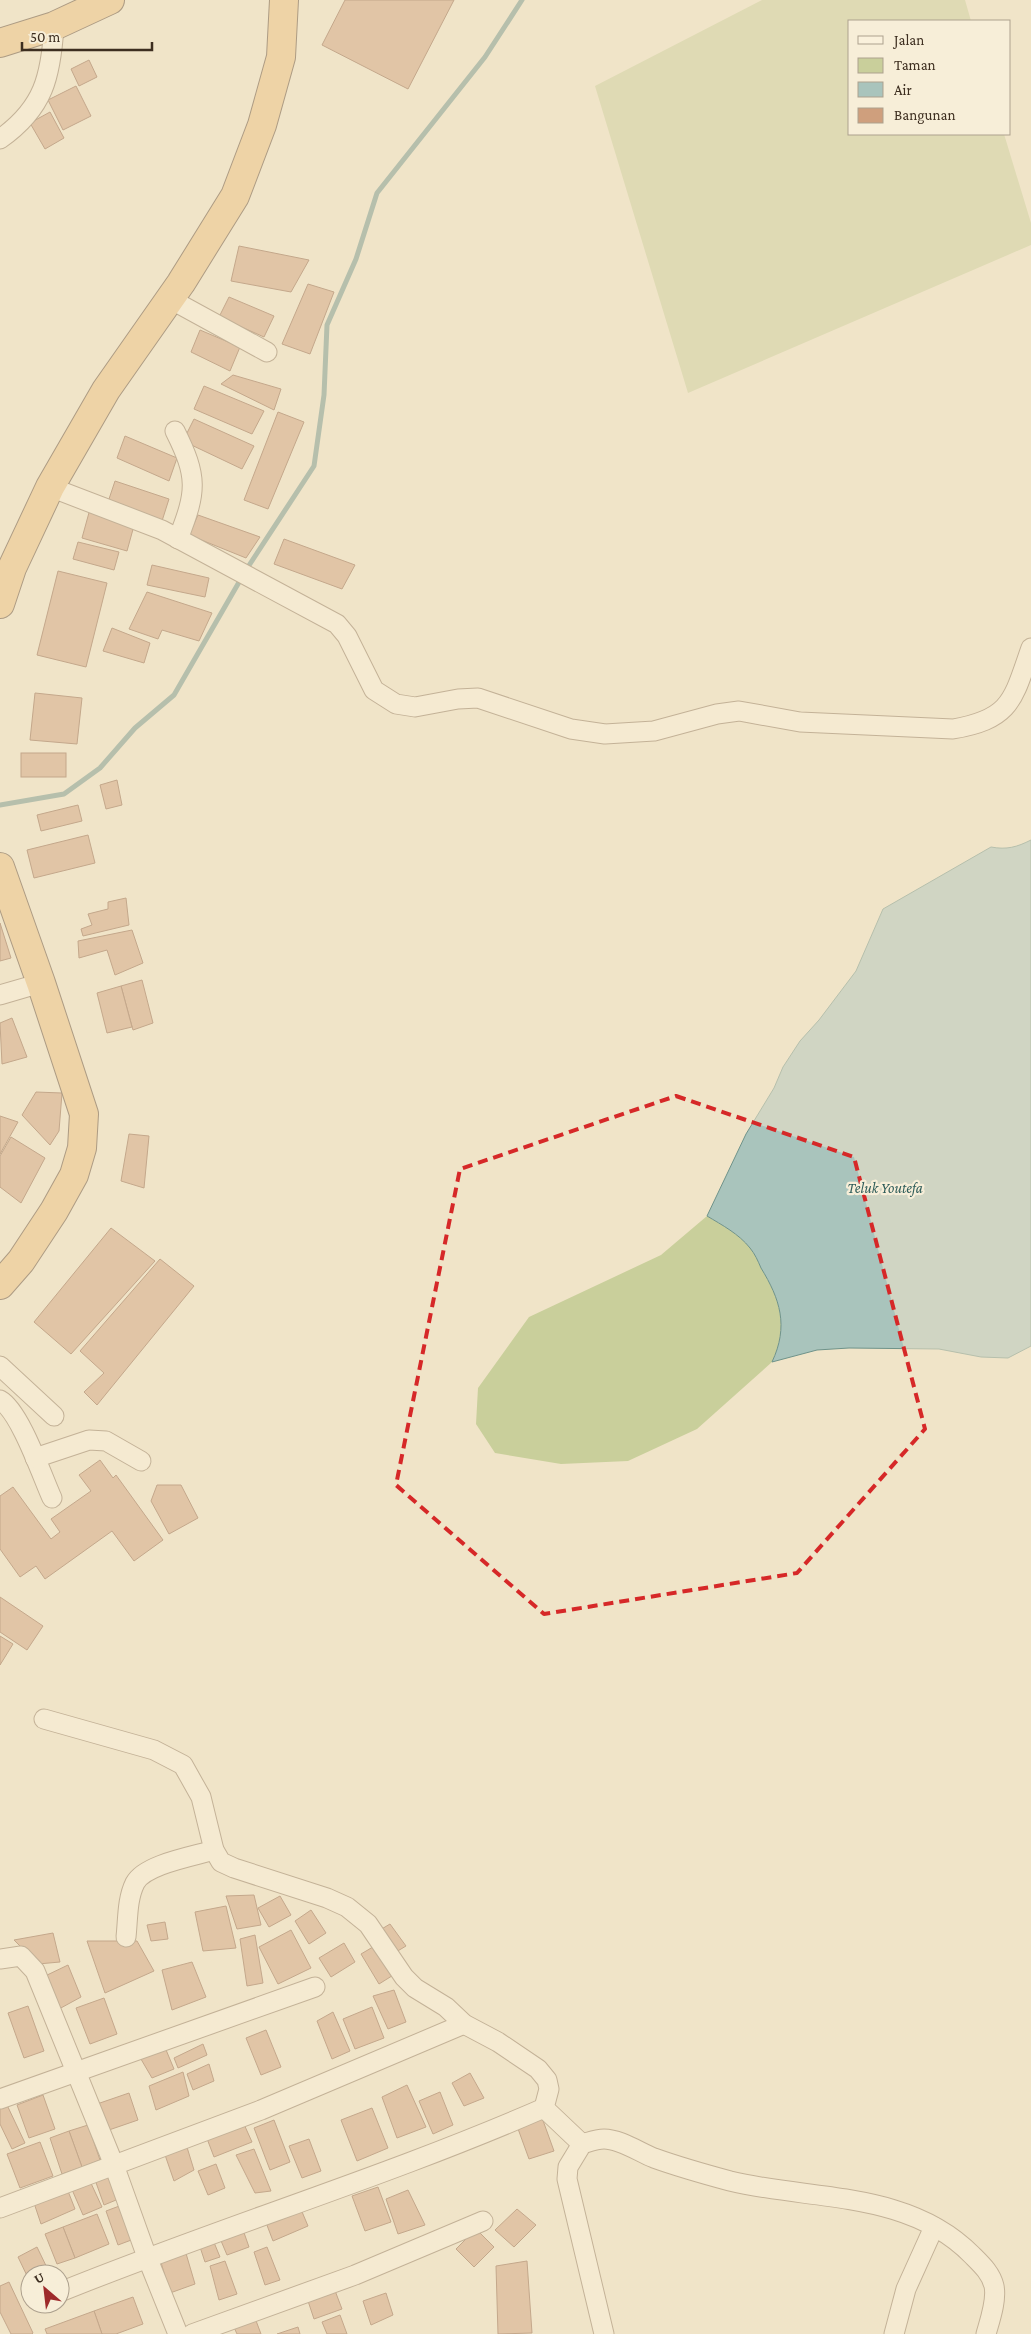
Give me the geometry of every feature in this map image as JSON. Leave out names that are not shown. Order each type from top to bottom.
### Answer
[{"type":"highway","points":[[0,43],[54,26],[110,0]]},
{"type":"highway","points":[[0,604],[12,568],[50,488],[106,390],[170,299],[238,187],[262,125],[281,57],[280,4]]},
{"type":"highway","points":[[0,867],[84,1114],[82,1148],[74,1175],[54,1211],[21,1261],[0,1285]]},
{"type":"street","points":[[0,139],[17,127],[37,102],[50,74],[54,26]]},
{"type":"street","points":[[170,299],[267,352]]},
{"type":"street","points":[[175,431],[190,460],[193,474],[186,543]]},
{"type":"street","points":[[50,488],[135,518],[186,543],[337,624],[347,636],[374,690],[396,704],[415,707],[458,699],[478,698],[571,729],[605,734],[654,731],[717,714],[739,711],[810,722],[953,729],[978,725],[990,720],[1004,708],[1016,689],[1031,648]]},
{"type":"street","points":[[0,995],[41,983]]},
{"type":"street","points":[[0,1366],[54,1416]]},
{"type":"street","points":[[0,1400],[8,1405],[35,1458],[52,1498]]},
{"type":"street","points":[[35,1458],[89,1440],[106,1441],[141,1461]]},
{"type":"street","points":[[44,1719],[154,1750],[183,1766],[201,1797],[214,1850],[221,1862],[347,1907],[368,1924],[404,1977],[415,1988],[446,2007],[464,2024],[498,2042],[538,2069],[547,2080],[549,2089],[544,2108]]},
{"type":"street","points":[[126,1937],[129,1900],[136,1880],[154,1868],[214,1850]]},
{"type":"street","points":[[0,1959],[21,1956],[35,1971],[114,2165],[147,2257],[178,2334]]},
{"type":"street","points":[[0,2099],[315,1987]]},
{"type":"street","points":[[0,2208],[261,2110],[464,2024]]},
{"type":"street","points":[[544,2108],[582,2144]]},
{"type":"street","points":[[70,2288],[147,2257],[463,2144],[544,2108]]},
{"type":"street","points":[[604,2334],[568,2179],[568,2167],[582,2144],[606,2139],[698,2173],[745,2184],[886,2206],[934,2227],[949,2235],[969,2252],[990,2275],[994,2287],[994,2296],[986,2334]]},
{"type":"street","points":[[192,2334],[355,2275],[484,2221]]},
{"type":"street","points":[[894,2334],[906,2289],[934,2227]]},
{"type":"highlighted area","points":[[676,1096],[854,1157],[925,1429],[797,1573],[544,1614],[396,1485],[460,1169]]},
{"type":"green space","points":[[762,0],[965,0],[971,20],[848,20],[848,135],[1004,135],[1031,223],[1031,245],[688,393],[595,86]]},
{"type":"green space","points":[[707,1216],[730,1230],[746,1243],[768,1279],[777,1302],[781,1325],[777,1349],[772,1362],[697,1429],[628,1461],[561,1464],[495,1453],[476,1424],[478,1388],[529,1317],[661,1255]]},
{"type":"water","name":"Teluk Youtefa","points":[[1031,840],[1031,1346],[1008,1358],[981,1357],[939,1349],[849,1348],[817,1350],[772,1362],[777,1349],[781,1325],[777,1302],[768,1279],[746,1243],[730,1230],[707,1216],[746,1134],[774,1088],[783,1067],[800,1041],[819,1020],[856,971],[883,909],[991,847],[1012,847]]},
{"type":"building","points":[[345,0],[454,0],[408,89],[322,45]]},
{"type":"building","points":[[89,60],[97,77],[79,86],[71,69]]},
{"type":"building","points":[[76,86],[91,116],[63,130],[48,100]]},
{"type":"building","points":[[50,112],[64,138],[45,149],[30,123]]},
{"type":"building","points":[[239,246],[309,260],[291,292],[231,281]]},
{"type":"building","points":[[308,284],[334,292],[310,354],[282,344]]},
{"type":"building","points":[[229,297],[274,316],[264,337],[219,317]]},
{"type":"building","points":[[200,330],[240,347],[230,371],[191,352]]},
{"type":"building","points":[[233,375],[281,389],[274,410],[221,384]]},
{"type":"building","points":[[204,386],[264,411],[252,434],[194,409]]},
{"type":"building","points":[[278,412],[304,422],[268,509],[244,500]]},
{"type":"building","points":[[194,419],[254,446],[242,469],[183,441]]},
{"type":"building","points":[[125,436],[177,458],[169,481],[117,458]]},
{"type":"building","points":[[115,481],[169,499],[162,521],[108,502]]},
{"type":"building","points":[[90,509],[135,522],[127,551],[82,538]]},
{"type":"building","points":[[198,515],[260,537],[246,558],[189,535]]},
{"type":"building","points":[[284,539],[355,565],[342,589],[274,564]]},
{"type":"building","points":[[78,542],[119,552],[114,570],[73,559]]},
{"type":"building","points":[[152,565],[209,578],[205,597],[147,585]]},
{"type":"building","points":[[58,571],[107,583],[86,667],[37,655]]},
{"type":"building","points":[[147,592],[212,613],[199,641],[162,630],[158,639],[129,629]]},
{"type":"building","points":[[112,628],[150,643],[144,663],[103,651]]},
{"type":"building","points":[[35,693],[82,698],[77,744],[30,740]]},
{"type":"building","points":[[21,753],[66,753],[66,777],[21,777]]},
{"type":"building","points":[[117,780],[122,805],[106,809],[100,785]]},
{"type":"building","points":[[78,805],[82,821],[41,831],[37,815]]},
{"type":"building","points":[[88,835],[95,863],[34,878],[27,850]]},
{"type":"building","points":[[126,898],[129,925],[83,936],[81,929],[92,925],[88,914],[108,909],[108,902]]},
{"type":"building","points":[[0,923],[11,958],[0,961]]},
{"type":"building","points":[[132,930],[143,963],[115,975],[107,950],[79,958],[78,941]]},
{"type":"building","points":[[142,980],[153,1023],[133,1030],[121,986]]},
{"type":"building","points":[[121,986],[132,1027],[107,1033],[97,993]]},
{"type":"building","points":[[12,1018],[27,1057],[2,1064],[0,1023]]},
{"type":"building","points":[[36,1092],[62,1093],[59,1131],[50,1145],[22,1115]]},
{"type":"building","points":[[0,1116],[18,1122],[0,1154]]},
{"type":"building","points":[[129,1134],[149,1136],[144,1188],[121,1181]]},
{"type":"building","points":[[11,1137],[45,1158],[21,1203],[0,1187],[0,1156]]},
{"type":"building","points":[[111,1228],[155,1261],[71,1354],[34,1322]]},
{"type":"building","points":[[160,1259],[194,1286],[97,1405],[84,1392],[104,1373],[80,1351]]},
{"type":"building","points":[[100,1460],[113,1478],[116,1475],[163,1540],[134,1561],[112,1531],[45,1579],[36,1566],[20,1577],[0,1549],[0,1496],[13,1487],[51,1539],[60,1532],[51,1519],[91,1491],[79,1475]]},
{"type":"building","points":[[157,1485],[181,1485],[198,1518],[169,1534],[151,1501]]},
{"type":"building","points":[[0,1597],[43,1626],[27,1650],[0,1632]]},
{"type":"building","points":[[0,1636],[13,1644],[0,1665]]},
{"type":"building","points":[[254,1895],[261,1925],[237,1929],[226,1896]]},
{"type":"building","points":[[280,1896],[291,1915],[269,1927],[258,1908]]},
{"type":"building","points":[[226,1906],[236,1948],[203,1951],[195,1912]]},
{"type":"building","points":[[311,1910],[326,1933],[309,1944],[295,1921]]},
{"type":"building","points":[[165,1922],[168,1939],[151,1941],[147,1925]]},
{"type":"building","points":[[390,1924],[406,1946],[396,1952],[380,1930]]},
{"type":"building","points":[[291,1930],[311,1968],[278,1984],[259,1947]]},
{"type":"building","points":[[53,1933],[60,1962],[38,1964],[14,1940]]},
{"type":"building","points":[[255,1935],[263,1983],[247,1986],[240,1939]]},
{"type":"building","points":[[87,1941],[137,1941],[154,1971],[105,1993]]},
{"type":"building","points":[[344,1943],[355,1962],[331,1977],[319,1958]]},
{"type":"building","points":[[378,1944],[395,1974],[379,1984],[361,1954]]},
{"type":"building","points":[[192,1962],[206,1997],[172,2010],[162,1970]]},
{"type":"building","points":[[68,1965],[81,1997],[59,2009],[43,1977]]},
{"type":"building","points":[[394,1990],[406,2022],[388,2029],[373,1996]]},
{"type":"building","points":[[104,1998],[117,2034],[90,2044],[76,2008]]},
{"type":"building","points":[[28,2006],[44,2051],[24,2058],[8,2013]]},
{"type":"building","points":[[372,2007],[384,2038],[355,2049],[343,2019]]},
{"type":"building","points":[[333,2012],[350,2051],[332,2059],[317,2021]]},
{"type":"building","points":[[266,2030],[281,2067],[261,2075],[246,2038]]},
{"type":"building","points":[[203,2044],[207,2055],[178,2068],[174,2058]]},
{"type":"building","points":[[164,2045],[174,2069],[152,2078],[138,2054]]},
{"type":"building","points":[[209,2064],[214,2081],[193,2090],[187,2074]]},
{"type":"building","points":[[183,2072],[189,2096],[156,2110],[149,2086]]},
{"type":"building","points":[[470,2073],[484,2098],[464,2106],[452,2083]]},
{"type":"building","points":[[407,2085],[426,2127],[397,2138],[382,2097]]},
{"type":"building","points":[[440,2092],[453,2125],[433,2134],[419,2101]]},
{"type":"building","points":[[129,2093],[138,2120],[106,2131],[97,2104]]},
{"type":"building","points":[[43,2095],[55,2129],[29,2138],[17,2105]]},
{"type":"building","points":[[7,2105],[25,2143],[12,2149],[0,2124],[0,2108]]},
{"type":"building","points":[[372,2108],[388,2148],[357,2161],[341,2120]]},
{"type":"building","points":[[541,2115],[554,2151],[529,2159],[517,2126]]},
{"type":"building","points":[[274,2120],[290,2162],[270,2170],[254,2128]]},
{"type":"building","points":[[243,2122],[252,2142],[214,2157],[206,2136]]},
{"type":"building","points":[[88,2125],[100,2160],[82,2167],[69,2131]]},
{"type":"building","points":[[69,2131],[82,2167],[62,2174],[50,2138]]},
{"type":"building","points":[[309,2139],[321,2171],[302,2178],[289,2146]]},
{"type":"building","points":[[40,2142],[53,2176],[20,2188],[7,2154]]},
{"type":"building","points":[[186,2144],[194,2170],[174,2181],[164,2152]]},
{"type":"building","points":[[254,2149],[271,2191],[255,2193],[236,2155]]},
{"type":"building","points":[[216,2164],[225,2188],[208,2195],[198,2171]]},
{"type":"building","points":[[112,2170],[121,2198],[104,2205],[94,2177]]},
{"type":"building","points":[[89,2179],[102,2207],[83,2215],[70,2185]]},
{"type":"building","points":[[66,2186],[75,2209],[41,2224],[33,2200]]},
{"type":"building","points":[[378,2187],[391,2222],[365,2231],[352,2196]]},
{"type":"building","points":[[408,2190],[425,2225],[398,2234],[386,2199]]},
{"type":"building","points":[[122,2205],[134,2239],[118,2245],[106,2211]]},
{"type":"building","points":[[300,2207],[308,2226],[273,2241],[265,2220]]},
{"type":"building","points":[[517,2209],[536,2225],[514,2247],[495,2230]]},
{"type":"building","points":[[97,2214],[109,2244],[75,2258],[63,2227]]},
{"type":"building","points":[[63,2227],[75,2258],[57,2264],[45,2234]]},
{"type":"building","points":[[242,2227],[249,2247],[227,2255],[219,2236]]},
{"type":"building","points":[[476,2229],[494,2247],[474,2267],[456,2249]]},
{"type":"building","points":[[213,2240],[220,2257],[205,2262],[199,2244]]},
{"type":"building","points":[[37,2247],[45,2264],[21,2264],[18,2257]]},
{"type":"building","points":[[267,2247],[280,2280],[265,2285],[254,2252]]},
{"type":"building","points":[[185,2250],[195,2284],[170,2293],[160,2259]]},
{"type":"building","points":[[225,2261],[237,2294],[219,2300],[210,2266]]},
{"type":"building","points":[[527,2261],[532,2333],[498,2334],[496,2266]]},
{"type":"building","points":[[9,2282],[20,2305],[20,2314],[24,2314],[32,2334],[11,2334],[0,2312],[0,2286]]},
{"type":"building","points":[[334,2288],[342,2309],[314,2319],[307,2298]]},
{"type":"building","points":[[386,2293],[393,2315],[371,2325],[363,2301]]},
{"type":"building","points":[[133,2297],[143,2324],[116,2334],[102,2334],[94,2311]]},
{"type":"building","points":[[94,2311],[102,2334],[47,2334],[45,2329]]},
{"type":"building","points":[[340,2315],[347,2334],[327,2334],[322,2322]]},
{"type":"building","points":[[255,2318],[261,2334],[237,2334],[233,2325]]},
{"type":"building","points":[[298,2327],[300,2334],[277,2334]]},
{"type":"waterway","points":[[246,570],[314,466],[324,395],[327,325],[356,259],[377,193],[485,57],[522,0]]},
{"type":"waterway","points":[[0,805],[64,794],[100,768],[135,728],[174,695],[242,577]]}]
